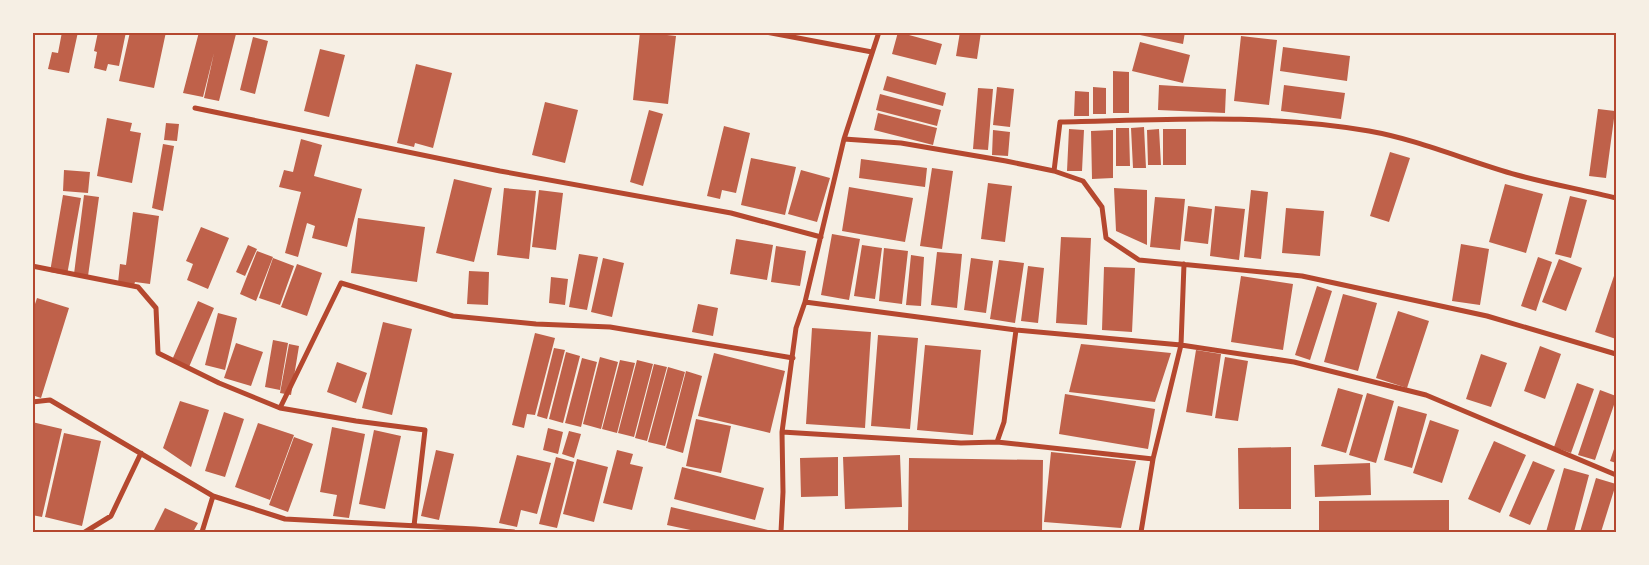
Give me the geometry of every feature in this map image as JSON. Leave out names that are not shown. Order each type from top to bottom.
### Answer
[{"type":"street","points":[[766,32],[872,52]]},
{"type":"street","points":[[781,532],[783,492],[782,432],[796,328],[821,237],[844,139],[879,32]]},
{"type":"street","points":[[195,108],[500,171],[731,213],[821,237]]},
{"type":"street","points":[[1054,171],[1060,122],[1228,118],[1326,124],[1370,131],[1426,144],[1517,175],[1616,198]]},
{"type":"street","points":[[844,139],[901,143],[1054,171],[1082,181],[1102,208],[1106,238],[1138,260],[1311,278],[1487,316],[1616,354]]},
{"type":"street","points":[[1141,532],[1152,459],[1181,344],[1184,264]]},
{"type":"street","points":[[32,266],[138,287],[156,308],[158,354],[218,383],[280,408],[424,430],[414,526]]},
{"type":"street","points":[[280,408],[341,283],[453,316],[536,324],[610,327],[793,358]]},
{"type":"street","points":[[804,302],[1016,330],[1181,344],[1294,362],[1426,395],[1616,475]]},
{"type":"street","points":[[996,442],[1004,422],[1016,330]]},
{"type":"street","points":[[32,402],[50,400],[213,496],[285,519],[514,532]]},
{"type":"street","points":[[782,432],[961,443],[996,442],[1152,459]]},
{"type":"street","points":[[85,532],[111,516],[141,453]]},
{"type":"street","points":[[202,532],[213,496]]},
{"type":"building","points":[[62,32],[78,32],[69,73],[48,69],[52,52],[58,53]]},
{"type":"building","points":[[98,32],[126,32],[119,66],[108,64],[106,71],[94,68],[97,52],[94,51]]},
{"type":"building","points":[[130,32],[166,32],[154,88],[119,81]]},
{"type":"building","points":[[199,32],[228,32],[236,34],[219,101],[204,98],[214,53],[203,97],[183,93]]},
{"type":"building","points":[[640,32],[676,36],[668,104],[633,100]]},
{"type":"building","points":[[898,32],[942,44],[936,65],[892,54]]},
{"type":"building","points":[[960,32],[981,32],[977,59],[956,56]]},
{"type":"building","points":[[1140,32],[1185,32],[1183,44],[1140,35]]},
{"type":"building","points":[[1241,36],[1277,40],[1269,105],[1234,101]]},
{"type":"building","points":[[253,37],[268,41],[255,94],[240,90]]},
{"type":"building","points":[[1140,42],[1190,55],[1183,83],[1132,71]]},
{"type":"building","points":[[1283,47],[1350,56],[1347,81],[1280,71]]},
{"type":"building","points":[[320,49],[345,55],[329,117],[304,111]]},
{"type":"building","points":[[416,64],[452,73],[433,148],[415,143],[414,147],[397,143]]},
{"type":"building","points":[[1113,71],[1129,72],[1129,113],[1113,113]]},
{"type":"building","points":[[887,76],[946,93],[943,106],[883,90]]},
{"type":"building","points":[[1159,85],[1226,89],[1225,113],[1158,110]]},
{"type":"building","points":[[1284,85],[1345,93],[1341,119],[1281,111]]},
{"type":"building","points":[[997,87],[1014,89],[1010,127],[993,125]]},
{"type":"building","points":[[1093,87],[1106,88],[1106,114],[1093,114]]},
{"type":"building","points":[[978,88],[993,89],[988,150],[973,149]]},
{"type":"building","points":[[1075,91],[1089,92],[1089,116],[1074,116]]},
{"type":"building","points":[[880,94],[941,110],[937,126],[876,110]]},
{"type":"building","points":[[545,102],[578,110],[565,163],[532,155]]},
{"type":"building","points":[[1598,109],[1615,111],[1606,178],[1589,176]]},
{"type":"building","points":[[649,110],[663,114],[643,186],[630,182]]},
{"type":"building","points":[[878,113],[937,128],[933,145],[874,130]]},
{"type":"building","points":[[107,118],[132,123],[130,131],[141,133],[132,183],[97,176]]},
{"type":"building","points":[[166,123],[179,124],[177,141],[164,140]]},
{"type":"building","points":[[724,126],[750,133],[736,193],[722,190],[720,199],[707,196]]},
{"type":"building","points":[[1144,127],[1146,168],[1133,168],[1131,128]]},
{"type":"building","points":[[1116,128],[1129,128],[1130,166],[1116,166]]},
{"type":"building","points":[[1069,129],[1084,130],[1082,171],[1067,171]]},
{"type":"building","points":[[1159,129],[1161,165],[1148,165],[1147,130]]},
{"type":"building","points":[[1163,129],[1186,129],[1186,165],[1163,165]]},
{"type":"building","points":[[993,130],[1010,132],[1008,156],[992,155]]},
{"type":"building","points":[[1113,130],[1113,178],[1092,179],[1091,131]]},
{"type":"building","points":[[301,139],[322,145],[314,176],[362,189],[347,247],[312,238],[315,226],[307,223],[298,257],[285,253],[301,192],[279,187],[284,170],[293,172]]},
{"type":"building","points":[[163,144],[174,146],[163,211],[152,208]]},
{"type":"building","points":[[1390,152],[1410,158],[1389,222],[1370,216]]},
{"type":"building","points":[[751,158],[796,167],[785,215],[741,205]]},
{"type":"building","points":[[861,159],[927,168],[925,187],[859,178]]},
{"type":"building","points":[[932,168],[953,171],[942,249],[920,246]]},
{"type":"building","points":[[64,170],[90,172],[88,193],[63,191]]},
{"type":"building","points":[[801,170],[830,178],[817,222],[788,214]]},
{"type":"building","points":[[454,179],[492,188],[474,262],[436,253]]},
{"type":"building","points":[[988,183],[1012,186],[1005,242],[981,239]]},
{"type":"building","points":[[1505,184],[1543,194],[1526,253],[1489,242]]},
{"type":"building","points":[[849,187],[913,198],[905,242],[842,231]]},
{"type":"building","points":[[504,188],[536,191],[529,259],[497,255]]},
{"type":"building","points":[[1114,188],[1147,190],[1147,245],[1116,231]]},
{"type":"building","points":[[539,190],[563,193],[556,250],[532,247]]},
{"type":"building","points":[[1251,190],[1268,192],[1261,259],[1244,257]]},
{"type":"building","points":[[63,195],[81,198],[67,275],[50,272]]},
{"type":"building","points":[[84,195],[99,197],[88,276],[74,274]]},
{"type":"building","points":[[1570,196],[1587,200],[1571,258],[1555,254]]},
{"type":"building","points":[[1155,197],[1185,199],[1180,250],[1150,247]]},
{"type":"building","points":[[1188,206],[1212,209],[1208,244],[1184,241]]},
{"type":"building","points":[[1215,206],[1245,209],[1239,260],[1210,256]]},
{"type":"building","points":[[1286,208],[1324,211],[1320,256],[1282,253]]},
{"type":"building","points":[[133,212],[159,216],[150,284],[135,282],[134,285],[118,283],[120,264],[126,265]]},
{"type":"building","points":[[358,218],[425,227],[417,282],[351,273]]},
{"type":"building","points":[[201,227],[229,238],[208,289],[187,280],[193,264],[186,261]]},
{"type":"building","points":[[832,234],[860,239],[849,300],[821,295]]},
{"type":"building","points":[[1061,237],[1091,238],[1087,325],[1056,323]]},
{"type":"building","points":[[736,239],[773,245],[767,280],[730,274]]},
{"type":"building","points":[[1461,244],[1489,249],[1480,305],[1452,301]]},
{"type":"building","points":[[248,245],[257,249],[245,276],[236,272]]},
{"type":"building","points":[[862,245],[882,248],[875,299],[854,296]]},
{"type":"building","points":[[776,246],[806,251],[800,286],[771,282]]},
{"type":"building","points":[[884,248],[908,251],[902,304],[879,301]]},
{"type":"building","points":[[257,251],[273,257],[256,301],[240,294]]},
{"type":"building","points":[[937,252],[962,254],[957,308],[931,305]]},
{"type":"building","points":[[579,254],[598,257],[587,310],[569,307]]},
{"type":"building","points":[[911,255],[924,257],[921,306],[906,305]]},
{"type":"building","points":[[1538,257],[1552,262],[1536,311],[1521,306]]},
{"type":"building","points":[[273,258],[294,266],[280,305],[259,298]]},
{"type":"building","points":[[603,258],[624,263],[612,317],[591,312]]},
{"type":"building","points":[[971,258],[993,261],[986,313],[964,310]]},
{"type":"building","points":[[1559,259],[1582,268],[1566,311],[1542,302]]},
{"type":"building","points":[[999,260],[1024,263],[1015,323],[990,319]]},
{"type":"building","points":[[297,264],[322,273],[307,316],[281,307]]},
{"type":"building","points":[[1028,266],[1044,268],[1038,323],[1021,321]]},
{"type":"building","points":[[1104,267],[1135,268],[1132,332],[1102,330]]},
{"type":"building","points":[[1616,270],[1616,339],[1595,332]]},
{"type":"building","points":[[469,271],[489,272],[488,305],[467,304]]},
{"type":"building","points":[[1241,276],[1293,284],[1283,350],[1231,342]]},
{"type":"building","points":[[551,277],[568,279],[565,305],[549,303]]},
{"type":"building","points":[[1317,286],[1332,291],[1310,360],[1295,355]]},
{"type":"building","points":[[1343,294],[1377,303],[1358,371],[1324,362]]},
{"type":"building","points":[[37,298],[69,308],[41,398],[32,395],[32,313]]},
{"type":"building","points":[[198,301],[214,308],[189,367],[172,360]]},
{"type":"building","points":[[698,304],[718,308],[713,336],[692,332]]},
{"type":"building","points":[[1398,311],[1429,321],[1407,388],[1376,378]]},
{"type":"building","points":[[218,313],[237,318],[225,370],[205,365]]},
{"type":"building","points":[[383,322],[412,329],[392,415],[362,408]]},
{"type":"building","points":[[812,328],[871,332],[865,428],[806,424]]},
{"type":"building","points":[[535,333],[555,338],[535,415],[527,414],[524,428],[512,425]]},
{"type":"building","points":[[878,335],[918,338],[910,429],[871,426]]},
{"type":"building","points":[[273,340],[288,343],[280,390],[265,387]]},
{"type":"building","points":[[236,343],[263,352],[251,386],[224,378]]},
{"type":"building","points":[[289,344],[299,346],[291,395],[280,393]]},
{"type":"building","points":[[1081,344],[1171,353],[1155,402],[1069,392]]},
{"type":"building","points":[[925,345],[981,350],[973,435],[917,430]]},
{"type":"building","points":[[1540,346],[1561,354],[1545,399],[1524,391]]},
{"type":"building","points":[[554,348],[565,350],[547,419],[537,416]]},
{"type":"building","points":[[1196,350],[1221,354],[1212,416],[1186,412]]},
{"type":"building","points":[[566,352],[580,356],[563,423],[549,419]]},
{"type":"building","points":[[714,353],[785,371],[770,433],[698,416]]},
{"type":"building","points":[[1481,354],[1507,363],[1491,407],[1466,399]]},
{"type":"building","points":[[600,357],[618,362],[601,429],[583,424]]},
{"type":"building","points":[[1225,357],[1248,361],[1238,421],[1215,418]]},
{"type":"building","points":[[582,358],[597,362],[581,427],[565,423]]},
{"type":"building","points":[[620,360],[635,363],[617,433],[602,429]]},
{"type":"building","points":[[637,360],[653,364],[634,437],[618,433]]},
{"type":"building","points":[[337,362],[367,373],[356,403],[327,392]]},
{"type":"building","points":[[654,364],[667,367],[647,441],[635,438]]},
{"type":"building","points":[[668,367],[685,372],[665,446],[648,442]]},
{"type":"building","points":[[686,371],[702,376],[683,453],[666,448]]},
{"type":"building","points":[[1577,383],[1594,389],[1571,453],[1554,447]]},
{"type":"building","points":[[1338,388],[1363,395],[1346,453],[1321,446]]},
{"type":"building","points":[[1600,390],[1616,396],[1616,399],[1595,460],[1578,455]]},
{"type":"building","points":[[1367,393],[1394,401],[1376,463],[1349,455]]},
{"type":"building","points":[[1065,394],[1155,409],[1148,449],[1059,434]]},
{"type":"building","points":[[180,401],[209,410],[191,467],[163,448]]},
{"type":"building","points":[[1398,406],[1427,414],[1412,468],[1384,460]]},
{"type":"building","points":[[224,412],[244,419],[225,477],[205,471]]},
{"type":"building","points":[[696,419],[731,426],[721,473],[686,466]]},
{"type":"building","points":[[1430,420],[1459,430],[1442,483],[1413,473]]},
{"type":"building","points":[[32,422],[62,429],[42,517],[32,515]]},
{"type":"building","points":[[258,423],[294,435],[270,500],[235,487]]},
{"type":"building","points":[[332,427],[365,434],[349,518],[333,516],[337,495],[320,492]]},
{"type":"building","points":[[548,428],[563,432],[558,454],[543,450]]},
{"type":"building","points":[[374,430],[401,436],[385,509],[359,504]]},
{"type":"building","points":[[569,431],[581,434],[574,458],[562,454]]},
{"type":"building","points":[[64,433],[101,441],[82,526],[45,517]]},
{"type":"building","points":[[294,437],[313,444],[288,512],[269,505]]},
{"type":"building","points":[[1494,441],[1526,455],[1500,513],[1468,499]]},
{"type":"building","points":[[1616,443],[1616,463],[1610,461]]},
{"type":"building","points":[[1291,447],[1291,509],[1239,509],[1238,448]]},
{"type":"building","points":[[436,450],[454,454],[439,520],[421,516]]},
{"type":"building","points":[[617,450],[633,454],[630,464],[643,467],[632,510],[603,503]]},
{"type":"building","points":[[1051,452],[1136,461],[1121,528],[1044,522]]},
{"type":"building","points":[[517,455],[551,463],[537,514],[521,510],[517,527],[499,523]]},
{"type":"building","points":[[900,455],[902,507],[845,509],[843,457]]},
{"type":"building","points":[[556,457],[574,462],[557,528],[539,524]]},
{"type":"building","points":[[838,457],[838,496],[801,497],[800,458]]},
{"type":"building","points":[[909,458],[1043,460],[1042,532],[908,531]]},
{"type":"building","points":[[577,459],[608,467],[594,522],[563,514]]},
{"type":"building","points":[[1533,461],[1555,470],[1530,525],[1509,516]]},
{"type":"building","points":[[1370,463],[1371,495],[1315,497],[1314,465]]},
{"type":"building","points":[[682,467],[764,488],[755,520],[674,499]]},
{"type":"building","points":[[1564,468],[1589,475],[1574,532],[1546,532]]},
{"type":"building","points":[[1596,478],[1616,484],[1601,532],[1580,532]]},
{"type":"building","points":[[1449,500],[1449,532],[1319,532],[1319,501]]},
{"type":"building","points":[[671,507],[768,530],[767,532],[700,532],[667,525]]},
{"type":"building","points":[[165,508],[198,523],[193,532],[153,532]]}]
